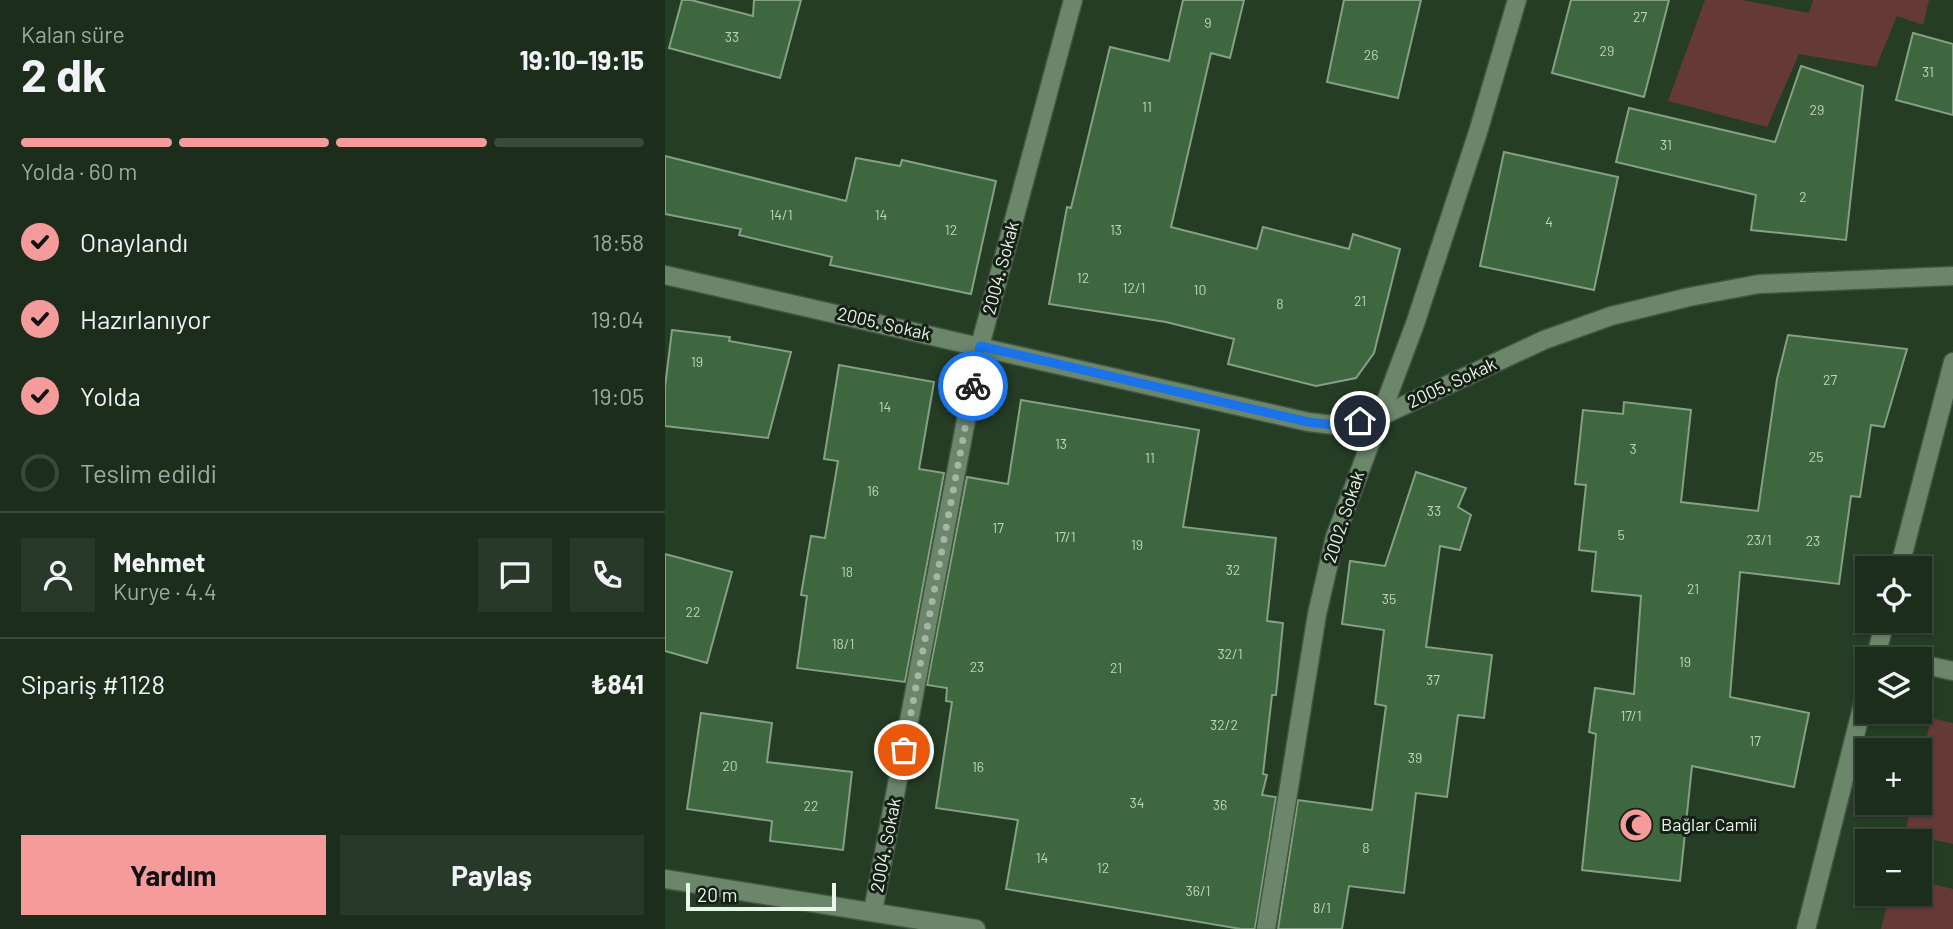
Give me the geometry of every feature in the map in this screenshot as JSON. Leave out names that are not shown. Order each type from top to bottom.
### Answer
[{"type":"street","name":"2004. Sokak","points":[[873,911],[980,346],[1073,0]]},
{"type":"street","name":"2002. Sokak","points":[[1266,929],[1317,614],[1335,537],[1415,324],[1478,132],[1517,0]]},
{"type":"street","name":"2005. Sokak","points":[[665,275],[1308,422],[1342,426],[1378,417],[1544,340],[1611,316],[1650,306],[1759,285],[1953,276]]},
{"type":"street","points":[[1902,556],[1953,362]]},
{"type":"street","points":[[1932,667],[1953,671]]},
{"type":"street","points":[[1806,929],[1858,724]]},
{"type":"street","points":[[665,879],[977,929]]},
{"type":"shaded area","points":[[1705,0],[1742,0],[1809,13],[1813,0],[1929,0],[1923,25],[1897,16],[1876,67],[1799,54],[1767,127],[1668,101]]},
{"type":"shaded area","points":[[1932,718],[1953,723],[1953,844],[1932,840],[1932,829],[1906,829],[1909,815],[1932,815],[1932,738],[1927,738]]},
{"type":"shaded area","points":[[1932,884],[1953,889],[1953,929],[1881,929],[1887,906],[1932,906]]},
{"type":"building","points":[[682,0],[753,16],[754,0],[801,0],[780,78],[669,48]]},
{"type":"building","points":[[1183,0],[1244,0],[1230,58],[1211,53],[1171,227],[1257,249],[1263,227],[1349,249],[1353,234],[1400,249],[1374,353],[1356,378],[1316,386],[1228,364],[1234,339],[1166,322],[1049,304],[1067,207],[1071,208],[1110,47],[1169,61]]},
{"type":"building","points":[[1344,0],[1421,0],[1398,98],[1327,82]]},
{"type":"building","points":[[1571,0],[1669,0],[1644,97],[1552,73]]},
{"type":"building","points":[[1913,33],[1953,44],[1953,115],[1896,100]]},
{"type":"building","points":[[1801,66],[1863,86],[1846,240],[1751,230],[1756,195],[1616,162],[1629,108],[1775,142]]},
{"type":"building","points":[[1504,152],[1618,177],[1594,290],[1480,266]]},
{"type":"building","points":[[665,156],[846,201],[856,158],[900,166],[902,160],[996,181],[971,294],[830,265],[832,257],[739,235],[741,229],[665,214]]},
{"type":"building","points":[[672,330],[730,337],[729,341],[791,352],[768,438],[665,426],[665,387]]},
{"type":"building","points":[[1788,335],[1907,349],[1884,427],[1871,425],[1860,497],[1851,496],[1839,584],[1740,572],[1730,697],[1809,713],[1794,787],[1692,766],[1680,881],[1582,870],[1596,734],[1589,732],[1595,688],[1634,694],[1641,596],[1592,591],[1596,552],[1579,550],[1586,485],[1575,484],[1583,410],[1623,414],[1624,402],[1691,410],[1681,502],[1758,511],[1777,379]]},
{"type":"building","points":[[839,365],[934,382],[919,469],[944,473],[905,682],[797,668],[807,596],[801,595],[811,536],[825,538],[838,461],[824,459]]},
{"type":"building","points":[[1021,400],[1199,430],[1183,527],[1276,538],[1267,621],[1283,623],[1276,695],[1272,695],[1263,774],[1267,775],[1262,795],[1276,797],[1255,929],[1241,929],[1006,889],[1018,820],[936,808],[952,702],[946,701],[947,688],[927,685],[967,477],[1008,484]]},
{"type":"building","points":[[1416,472],[1466,488],[1458,507],[1471,515],[1460,550],[1440,546],[1426,647],[1492,655],[1484,718],[1458,715],[1447,797],[1416,793],[1404,893],[1349,886],[1342,929],[1278,929],[1298,800],[1372,810],[1386,706],[1375,704],[1384,630],[1342,624],[1350,561],[1385,566]]},
{"type":"building","points":[[665,554],[732,572],[707,663],[665,651]]},
{"type":"building","points":[[701,713],[772,723],[767,762],[852,772],[843,850],[770,841],[772,821],[687,809]]},
{"type":"way so far","points":[[904,750],[973,386]]},
{"type":"place","name":"Bağlar Camii","points":[[1636,825]]},
{"type":"route","points":[[973,386],[980,346],[1308,422],[1342,426],[1360,421]]}]
